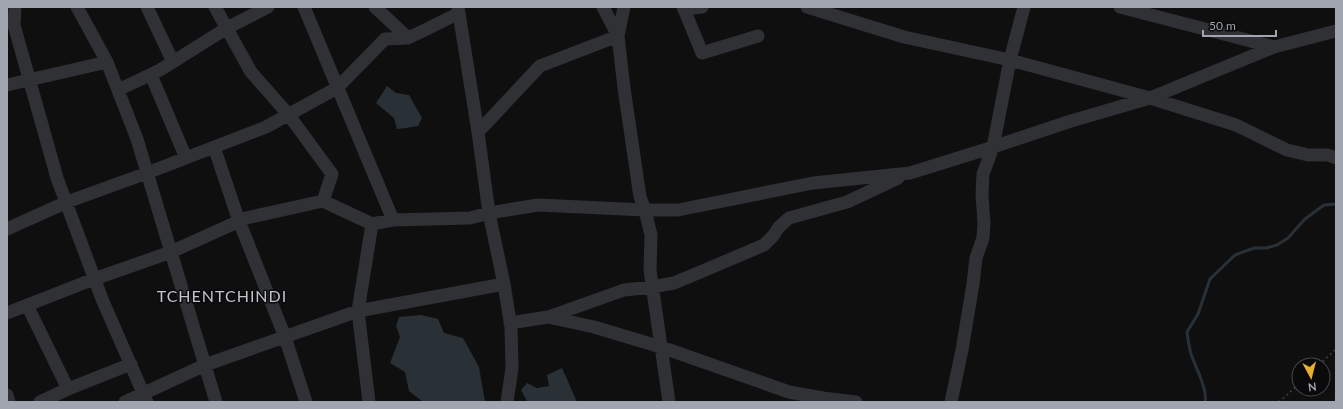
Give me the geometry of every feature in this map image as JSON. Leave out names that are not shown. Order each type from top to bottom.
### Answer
[{"type":"street","points":[[15,7],[10,23],[29,80],[58,178],[94,279],[145,398]]},
{"type":"street","points":[[76,7],[107,62],[137,139],[216,402]]},
{"type":"street","points":[[146,7],[173,62]]},
{"type":"street","points":[[215,7],[251,72],[288,114],[332,174],[323,201]]},
{"type":"street","points":[[118,90],[151,75],[227,28],[268,7]]},
{"type":"street","points":[[304,7],[393,220]]},
{"type":"street","points":[[375,7],[408,38]]},
{"type":"street","points":[[603,7],[618,36]]},
{"type":"street","points":[[624,7],[618,36],[640,197],[646,210],[651,235],[650,270],[669,402]]},
{"type":"street","points":[[702,7],[683,8],[702,53],[758,36]]},
{"type":"street","points":[[807,7],[830,11],[904,37],[1010,60],[1150,98],[1236,125],[1287,150],[1308,155],[1328,155],[1336,158]]},
{"type":"street","points":[[951,402],[962,350],[976,258],[983,238],[983,174],[993,147],[1010,60],[1024,7]]},
{"type":"street","points":[[1120,7],[1274,47]]},
{"type":"street","points":[[7,229],[67,202],[266,127],[337,88],[385,39],[408,38],[429,28],[458,10],[478,132],[489,213],[504,284],[510,323],[512,368],[507,402]]},
{"type":"street","points":[[510,323],[548,317],[624,290],[674,283],[744,255],[764,245],[779,227],[789,218],[847,202],[910,173],[1071,121],[1150,98],[1274,47],[1336,31]]},
{"type":"street","points":[[478,132],[540,66],[618,36]]},
{"type":"street","points":[[7,85],[107,62]]},
{"type":"street","points":[[151,75],[186,158]]},
{"type":"street","points":[[214,147],[238,221],[284,337],[306,402]]},
{"type":"street","points":[[7,313],[94,279],[171,252],[246,218],[323,201],[372,224],[393,220],[470,218],[489,213],[538,205],[678,210],[813,183],[910,173]]},
{"type":"street","points":[[370,401],[358,311],[372,224]]},
{"type":"street","points":[[125,402],[145,398],[205,366],[358,311],[504,284]]},
{"type":"street","points":[[27,305],[68,390]]},
{"type":"street","points":[[548,317],[594,327],[661,347],[789,392],[856,402]]},
{"type":"street","points":[[40,402],[131,364]]},
{"type":"street","points":[[7,395],[9,402]]},
{"type":"path","points":[[1328,357],[1336,349]]},
{"type":"path","points":[[1279,402],[1291,391]]},
{"type":"shaded area","points":[[387,86],[396,93],[409,95],[422,118],[418,126],[397,129],[394,118],[376,103]]},
{"type":"shaded area","points":[[421,315],[438,319],[444,333],[463,338],[479,367],[485,402],[423,402],[409,391],[405,372],[390,363],[400,337],[396,326],[399,317]]},
{"type":"shaded area","points":[[562,368],[577,402],[527,401],[521,390],[527,383],[537,388],[549,386],[547,375]]},
{"type":"waterway","points":[[1205,402],[1205,391],[1191,354],[1187,332],[1198,314],[1210,279],[1235,255],[1254,248],[1266,248],[1277,245],[1288,238],[1305,219],[1324,205],[1336,204]]},
{"type":"district","name":"TCHENTCHINDI","points":[[222,296]]}]
